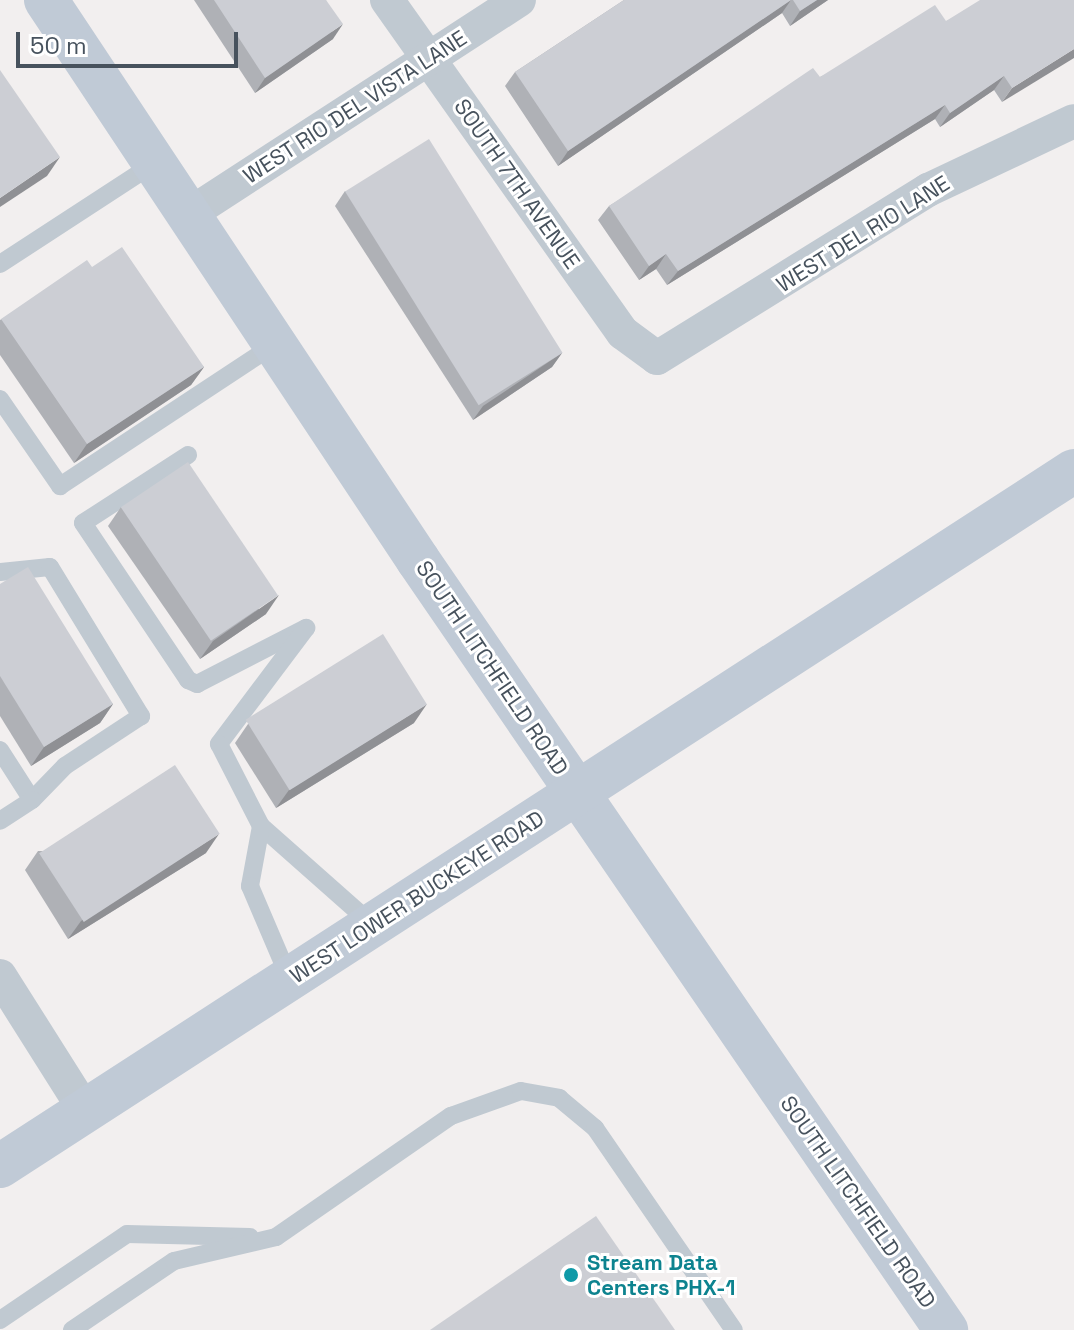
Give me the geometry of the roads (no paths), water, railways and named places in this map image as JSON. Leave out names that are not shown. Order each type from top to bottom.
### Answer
[{"type":"main road","name":"SOUTH LITCHFIELD ROAD","points":[[46,0],[278,342],[577,793],[946,1330]]},
{"type":"main road","name":"WEST LOWER BUCKEYE ROAD","points":[[0,1166],[1074,471]]},
{"type":"street","name":"SOUTH 7TH AVENUE","points":[[387,0],[623,333],[657,358]]},
{"type":"street","name":"WEST RIO DEL VISTA LANE","points":[[191,213],[519,0]]},
{"type":"street","name":"WEST DEL RIO LANE","points":[[657,358],[928,190],[1074,121]]},
{"type":"street","points":[[0,976],[86,1112]]},
{"type":"lane","points":[[0,264],[156,162]]},
{"type":"lane","points":[[0,399],[60,486],[278,342]]},
{"type":"lane","points":[[188,455],[83,523],[192,683],[306,628],[219,744],[261,826],[373,925]]},
{"type":"lane","points":[[0,572],[50,567],[141,716],[65,766],[32,800],[0,821]]},
{"type":"lane","points":[[0,750],[32,800]]},
{"type":"lane","points":[[261,826],[250,886],[290,980]]},
{"type":"lane","points":[[72,1330],[174,1261],[276,1237],[475,1102],[542,1093],[595,1128],[734,1330]]},
{"type":"lane","points":[[0,1320],[127,1234],[276,1237]]},
{"type":"place","name":"Stream Data Centers PHX-1","points":[[571,1275]]}]
